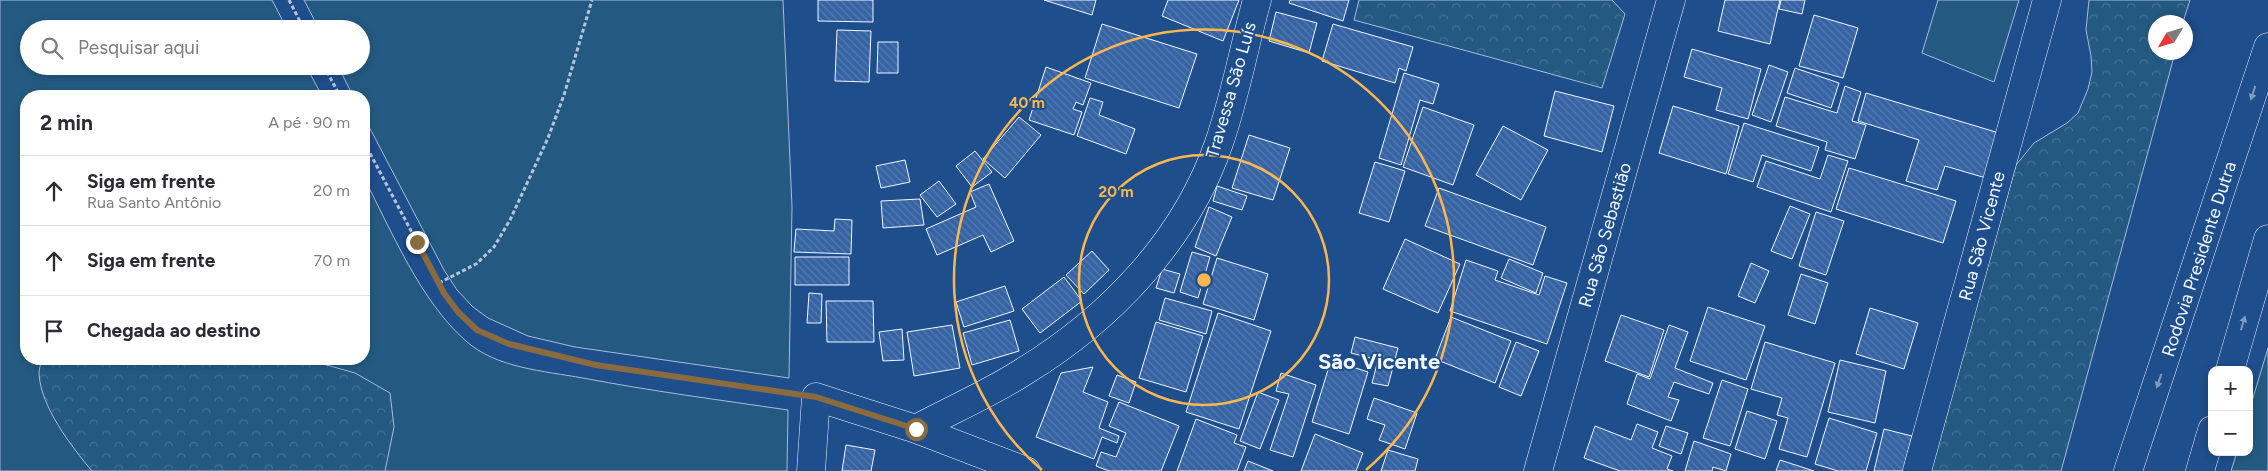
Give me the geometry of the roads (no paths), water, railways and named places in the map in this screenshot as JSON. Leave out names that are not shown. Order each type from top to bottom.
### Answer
[{"type":"main road","name":"Travessa São Luís","points":[[916,429],[1022,373],[1069,342],[1112,305],[1145,272],[1174,232],[1193,200],[1219,143],[1257,0]]},
{"type":"main road","name":"Rua São Sebastião","points":[[1538,471],[1671,0]]},
{"type":"main road","name":"Rua São Vicente","points":[[1917,471],[2047,0]]},
{"type":"main road","name":"Rodovia Presidente Dutra","points":[[2128,471],[2268,47]]},
{"type":"main road","points":[[2231,366],[2268,239]]},
{"type":"main road","points":[[811,471],[816,397],[916,429],[1026,471]]},
{"type":"main road","points":[[2200,471],[2208,444]]},
{"type":"district","name":"São Vicente","points":[[1379,361]]}]
